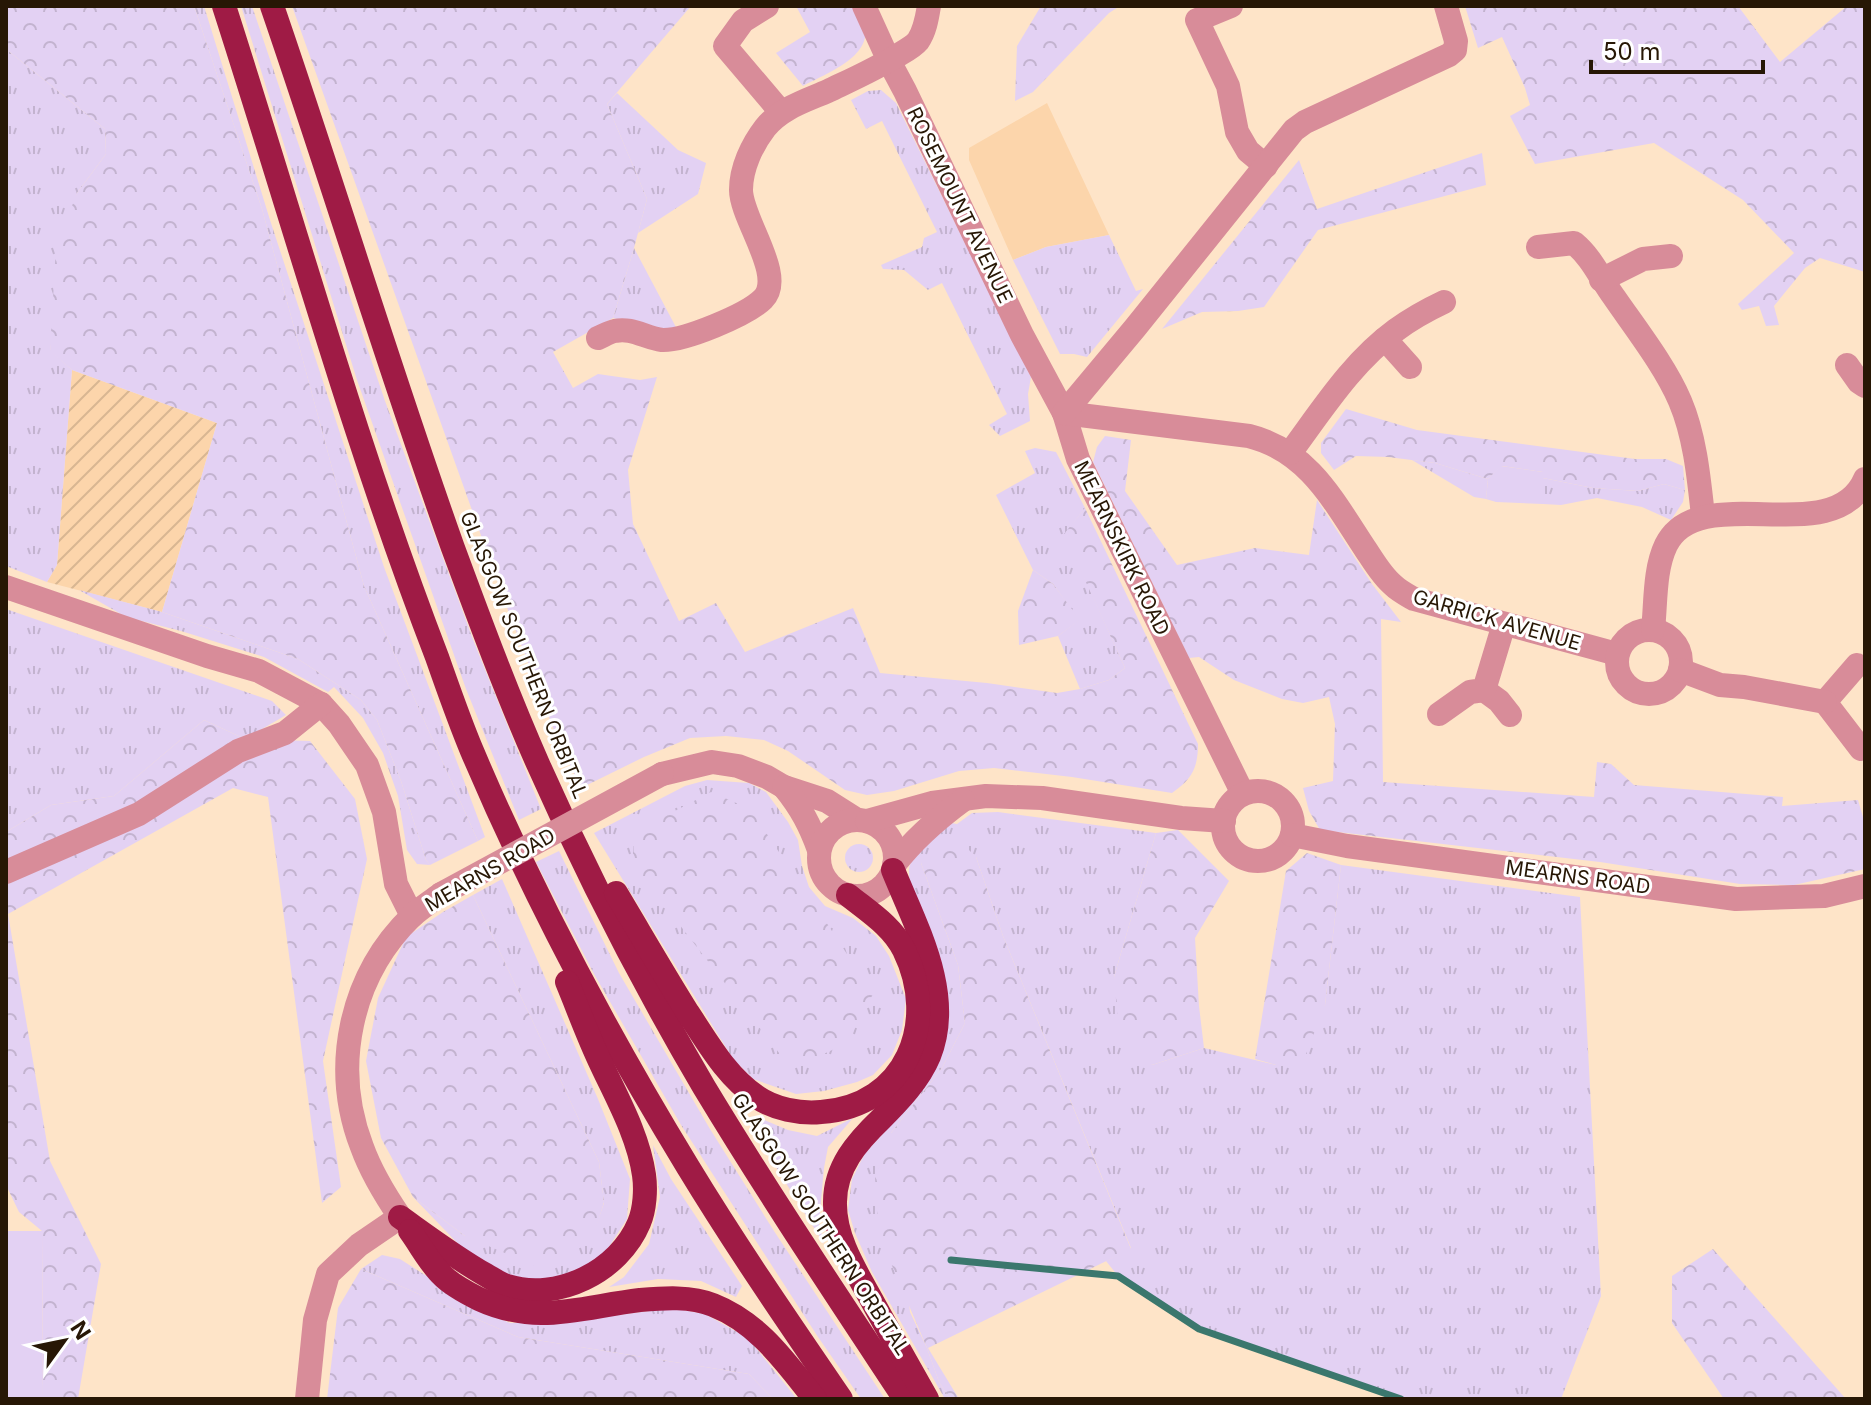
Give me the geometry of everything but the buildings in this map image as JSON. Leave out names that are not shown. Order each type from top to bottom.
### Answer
[{"type":"highway","points":[[224,6],[374,484],[417,607],[596,1053],[626,1118],[640,1155],[644,1176],[640,1221],[626,1246],[600,1269],[547,1291],[506,1286],[473,1268],[400,1217]]},
{"type":"highway","name":"GLASGOW SOUTHERN ORBITAL","points":[[272,6],[416,445],[474,605],[538,764],[602,901],[698,1075],[784,1215],[905,1399]]},
{"type":"highway","points":[[538,764],[712,1050],[743,1086],[760,1099],[784,1109],[811,1113],[852,1107],[870,1098],[898,1072],[915,1042],[918,989],[903,949],[885,925],[848,895]]},
{"type":"highway","points":[[490,791],[562,944],[625,1061],[729,1232],[841,1399]]},
{"type":"highway","points":[[894,867],[934,979],[937,1018],[933,1043],[928,1059],[907,1091],[858,1142],[847,1159],[839,1174],[834,1204],[841,1240],[927,1399]]},
{"type":"highway","points":[[400,1217],[443,1277],[496,1307],[520,1313],[545,1314],[661,1298],[711,1304],[756,1329],[815,1399]]},
{"type":"street","points":[[767,6],[743,21],[725,46],[781,112]]},
{"type":"street","name":"ROSEMOUNT AVENUE","points":[[864,6],[1022,335],[1064,413]]},
{"type":"street","points":[[598,338],[616,330],[632,331],[659,340],[677,340],[730,319],[762,300],[769,290],[769,273],[746,214],[741,191],[744,167],[749,156],[766,127],[781,112],[889,61],[916,44],[923,32],[929,6]]},
{"type":"street","points":[[1231,6],[1197,20],[1228,86],[1237,132],[1248,151],[1266,166]]},
{"type":"street","points":[[1064,413],[1294,130],[1455,50],[1456,41],[1446,6]]},
{"type":"street","points":[[1538,247],[1574,243],[1587,254],[1601,280],[1670,381],[1690,434],[1703,516]]},
{"type":"street","points":[[1601,280],[1643,259],[1671,256]]},
{"type":"street","points":[[1290,453],[1342,383],[1385,339],[1419,314],[1444,302]]},
{"type":"street","points":[[1385,339],[1410,367]]},
{"type":"street","points":[[1847,365],[1865,386]]},
{"type":"street","name":"GARRICK AVENUE","points":[[1064,413],[1268,441],[1290,453],[1306,467],[1328,493],[1376,565],[1393,585],[1414,599],[1617,654]]},
{"type":"street","name":"MEARNSKIRK ROAD","points":[[1064,413],[1078,459],[1243,794]]},
{"type":"street","points":[[1653,630],[1660,561],[1668,541],[1682,526],[1703,516],[1812,513],[1836,506],[1854,496],[1865,479]]},
{"type":"street","name":"MEARNS ROAD","points":[[6,587],[259,671],[321,704],[367,765],[384,812],[396,884],[412,916],[441,894],[662,774],[712,762],[738,766],[767,777],[784,787],[827,801],[862,820]]},
{"type":"street","points":[[1484,690],[1504,624]]},
{"type":"street","points":[[1653,630],[1672,640],[1681,659],[1680,670],[1669,688],[1650,695],[1640,693],[1624,683],[1618,674],[1617,654],[1627,638],[1635,633],[1653,630]]},
{"type":"street","points":[[1825,702],[1857,665]]},
{"type":"street","points":[[1680,670],[1720,685],[1825,702],[1861,749]]},
{"type":"street","points":[[1439,714],[1470,692],[1484,690],[1499,701],[1510,715]]},
{"type":"street","points":[[6,872],[139,814],[238,751],[285,733],[321,704]]},
{"type":"street","name":"MEARNS ROAD","points":[[784,787],[800,807],[819,850]]},
{"type":"street","points":[[1256,791],[1268,792],[1287,805],[1292,816],[1292,835],[1285,849],[1276,856],[1253,860],[1233,850],[1226,840],[1224,821],[1235,799],[1256,791]]},
{"type":"street","points":[[965,799],[915,840],[888,880],[871,894],[848,895],[831,886],[820,870],[819,850],[824,838],[844,822],[932,803],[986,796],[1042,798],[1181,818],[1224,821]]},
{"type":"street","points":[[862,820],[876,825],[889,838],[895,856],[894,867]]},
{"type":"street","name":"MEARNS ROAD","points":[[1292,835],[1347,846],[1736,899],[1824,896],[1865,886]]},
{"type":"street","points":[[307,1399],[315,1320],[328,1274],[359,1245],[400,1217],[373,1173],[361,1145],[350,1100],[346,1056],[357,1004],[370,971],[412,916]]},
{"type":"shaded area","points":[[1047,103],[1109,235],[1046,247],[1013,260],[969,160],[969,148]]},
{"type":"shaded area","points":[[72,370],[217,423],[162,612],[47,582],[57,565]]},
{"type":"green space","points":[[6,6],[194,6],[262,209],[364,586],[478,841],[430,865],[377,720],[361,700],[298,659],[162,612],[217,423],[72,370],[50,351],[56,247],[77,193],[106,154],[105,129],[6,49]]},
{"type":"green space","points":[[194,6],[204,6],[270,220],[384,567],[485,837],[478,841],[364,586],[262,209]]},
{"type":"green space","points":[[241,6],[252,6],[385,401],[474,642],[541,809],[519,820],[466,689],[357,380]]},
{"type":"green space","points":[[292,6],[691,6],[607,104],[647,199],[613,318],[553,352],[573,388],[598,374],[640,380],[657,377],[628,470],[633,524],[679,621],[716,603],[745,652],[853,608],[880,673],[1057,693],[1080,689],[1109,680],[1125,668],[1064,534],[1085,508],[1198,744],[1197,760],[1189,778],[1172,793],[994,768],[959,771],[894,791],[867,795],[845,790],[788,751],[764,740],[726,736],[690,738],[581,788],[557,738],[503,597]]},
{"type":"green space","points":[[796,6],[854,6],[865,29],[865,39],[853,57],[803,86],[776,53],[810,32]]},
{"type":"green space","points":[[1041,6],[1120,6],[1109,13],[1033,92],[1015,101],[1017,46]]},
{"type":"green space","points":[[1465,6],[1738,6],[1780,62],[1847,6],[1865,6],[1865,272],[1820,258],[1805,268],[1774,306],[1779,325],[1766,326],[1759,306],[1742,310],[1738,304],[1794,253],[1743,200],[1654,143],[1535,164],[1510,116],[1530,105],[1525,88],[1502,37],[1478,48]]},
{"type":"green space","points":[[6,49],[105,129],[106,154],[77,193],[50,350],[72,370],[57,565],[47,582],[6,566]]},
{"type":"green space","points":[[881,90],[896,103],[1031,377],[1028,394],[1030,421],[1000,436],[989,425],[1007,414],[942,283],[928,290],[904,270],[883,269],[881,265],[922,247],[924,238],[937,232],[882,121],[866,129],[851,100],[868,91]]},
{"type":"green space","points":[[617,93],[678,150],[706,163],[698,194],[638,233],[647,199],[607,104]]},
{"type":"green space","points":[[1482,153],[1486,185],[1318,230],[1264,307],[1202,312],[1162,329],[1299,160],[1317,209]]},
{"type":"green space","points":[[1109,235],[1136,291],[1143,289],[1087,357],[1060,354],[1013,260],[1046,247]]},
{"type":"green space","points":[[634,248],[678,331],[645,327],[613,318]]},
{"type":"green space","points":[[1346,409],[1417,430],[1635,459],[1666,459],[1683,466],[1685,490],[1664,484],[1638,491],[1593,488],[1543,478],[1543,472],[1502,466],[1488,479],[1435,463],[1388,457],[1356,456],[1334,470],[1321,453],[1321,443]]},
{"type":"green space","points":[[1105,436],[1131,440],[1125,491],[1177,565],[1255,548],[1309,555],[1317,500],[1401,622],[1381,619],[1383,782],[1594,797],[1597,762],[1611,764],[1634,785],[1783,797],[1782,806],[1858,800],[1865,824],[1865,869],[1794,885],[1740,884],[1600,862],[1320,830],[1309,811],[1303,788],[1333,781],[1335,724],[1329,697],[1303,703],[1282,699],[1234,680],[1199,657],[1189,658],[1093,462],[1097,447]]},
{"type":"green space","points":[[1035,448],[1056,452],[1085,508],[1065,534],[1125,668],[1109,680],[1080,689],[1058,636],[1079,620],[1053,584],[1033,570],[996,495],[1035,473],[1025,451]]},
{"type":"green space","points":[[1412,460],[1435,463],[1488,479],[1486,499],[1474,497]]},
{"type":"green space","points":[[1501,466],[1543,472],[1543,504],[1486,499],[1488,479]]},
{"type":"green space","points":[[1543,478],[1593,488],[1638,491],[1664,484],[1685,490],[1683,502],[1671,520],[1642,507],[1597,498],[1561,505],[1543,504]]},
{"type":"green space","points":[[1033,570],[1053,584],[1080,620],[1058,636],[1019,645],[1018,611]]},
{"type":"green space","points":[[79,590],[162,612],[298,659],[361,700],[377,720],[430,865],[417,864],[407,850],[398,796],[383,753],[363,718],[334,687],[328,692],[264,657],[126,617]]},
{"type":"green space","points":[[6,609],[272,701],[286,715],[245,739],[204,720],[114,796],[51,805],[6,832]]},
{"type":"green space","points":[[204,720],[245,739],[310,741],[355,799],[367,859],[323,1061],[341,1187],[322,1203],[268,797],[233,788],[8,914],[50,1161],[101,1264],[78,1399],[43,1399],[42,1231],[19,1212],[6,1185],[6,832],[51,805],[114,796]]},
{"type":"green space","points":[[707,780],[749,783],[766,792],[798,840],[809,887],[825,906],[853,918],[876,936],[889,956],[906,999],[902,1030],[892,1055],[873,1075],[824,1091],[796,1094],[753,1079],[733,1059],[594,833],[685,786]]},
{"type":"green space","points":[[711,792],[750,809],[873,994],[847,1043],[813,1059],[783,1058],[634,866],[633,833]]},
{"type":"green space","points":[[998,812],[1156,833],[1114,977],[1152,1065],[1204,1048],[1276,1065],[1325,1005],[1341,865],[1580,897],[1601,1296],[1561,1399],[1401,1399],[1199,1329],[1118,1276],[1106,1261],[1131,1248],[1003,936],[976,857],[921,863],[958,965],[965,1023],[942,1068],[891,1133],[910,1312],[939,1382],[950,1399],[945,1399],[872,1272],[848,1210],[852,1179],[865,1153],[901,1114],[914,893],[910,866],[924,845],[951,823],[957,824],[972,813]]},
{"type":"green space","points":[[1178,830],[1229,881],[1195,938],[1204,1048],[1152,1065],[1119,1033],[1114,977],[1156,833]]},
{"type":"green space","points":[[859,844],[869,848],[873,858],[869,868],[859,872],[849,868],[845,858],[849,848]]},
{"type":"green space","points":[[963,844],[976,857],[1003,936],[1131,1249],[928,1348],[959,1399],[950,1399],[939,1382],[879,1235],[875,1177],[891,1133],[942,1068],[965,1023],[958,965],[921,863],[948,845]]},
{"type":"green space","points":[[559,851],[619,973],[710,1129],[885,1399],[861,1399],[681,1125],[594,974],[536,862]]},
{"type":"green space","points":[[1307,853],[1341,865],[1325,1005],[1301,1067],[1276,1065],[1255,1059],[1286,871]]},
{"type":"green space","points":[[502,879],[630,1179],[627,1219],[607,1250],[581,1271],[545,1282],[512,1277],[466,1252],[413,1197],[465,1236],[594,1232],[604,1203],[599,1162],[473,895]]},
{"type":"green space","points":[[473,895],[599,1162],[604,1202],[595,1232],[557,1259],[535,1266],[465,1236],[413,1197],[381,1138],[366,1061],[378,998],[406,937]]},
{"type":"green space","points":[[757,1117],[788,1130],[817,1136],[853,1118],[828,1147],[819,1223],[824,1244],[751,1127],[750,1122]]},
{"type":"green space","points":[[653,1145],[671,1179],[742,1286],[736,1297],[701,1281],[658,1279],[609,1287],[624,1277],[649,1244],[660,1197]]},
{"type":"green space","points":[[6,1231],[42,1231],[43,1399],[6,1399]]},
{"type":"green space","points":[[1713,1249],[1846,1399],[1724,1399],[1672,1323],[1672,1276]]},
{"type":"green space","points":[[382,1255],[400,1259],[478,1309],[510,1323],[564,1322],[672,1308],[705,1314],[748,1338],[797,1399],[773,1399],[749,1374],[518,1337],[361,1269]]},
{"type":"green space","points":[[361,1269],[518,1337],[749,1374],[773,1399],[327,1399],[338,1308]]},
{"type":"waterway","points":[[951,1260],[1118,1276],[1199,1329],[1401,1399]]}]
